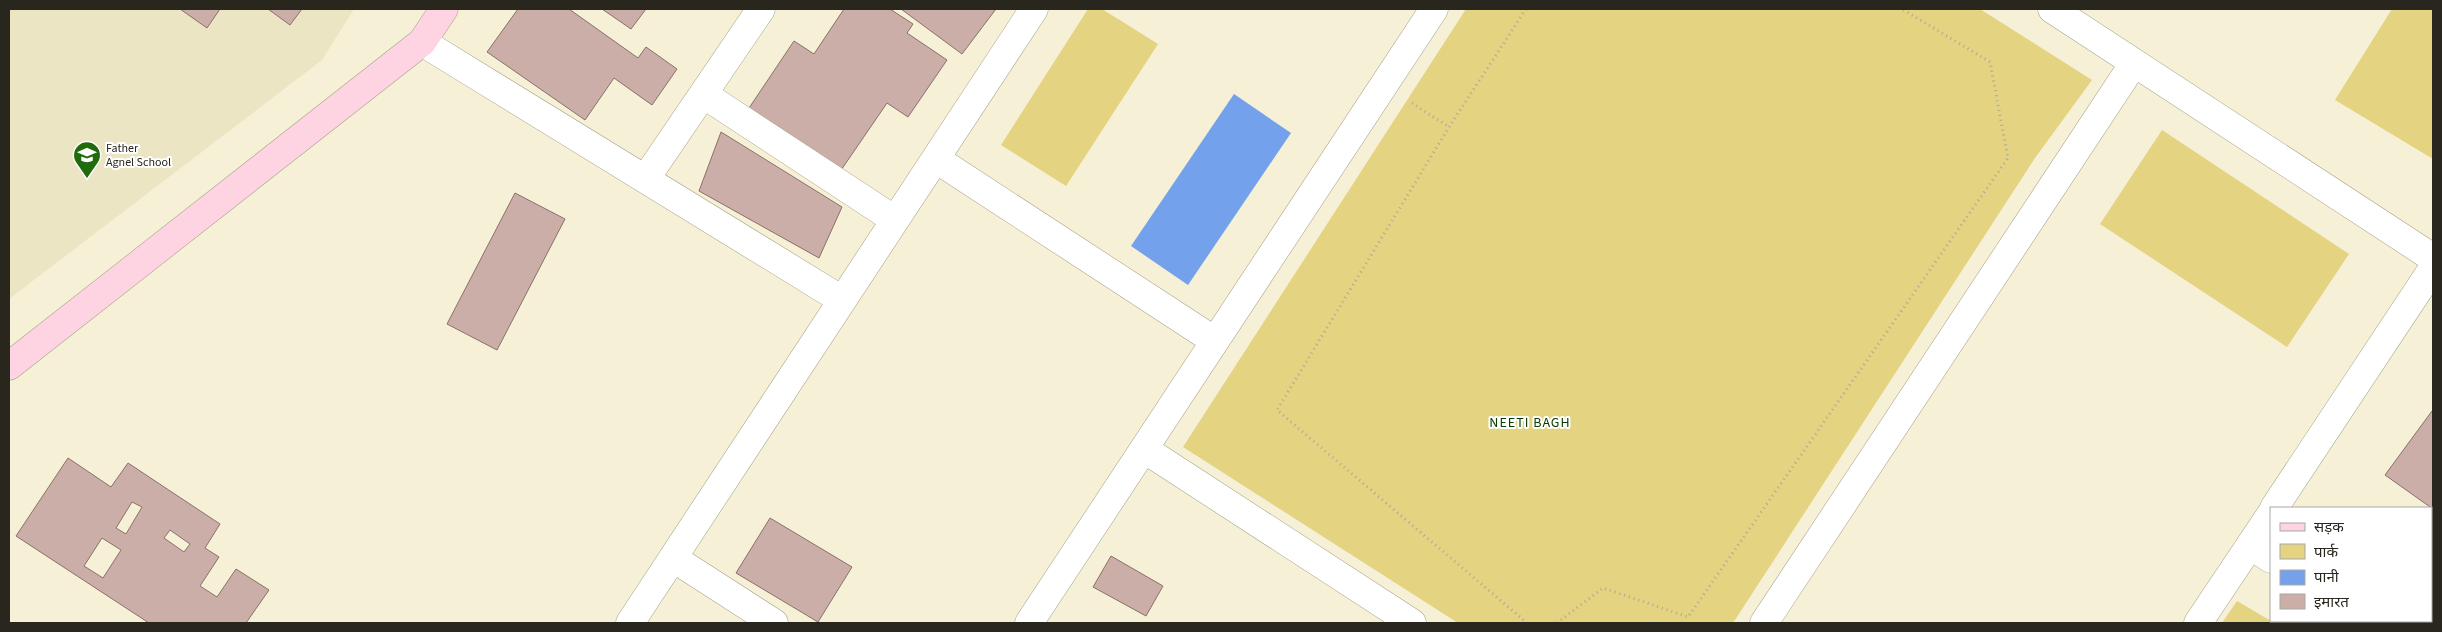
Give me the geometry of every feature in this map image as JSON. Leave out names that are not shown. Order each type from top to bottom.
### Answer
[{"type":"street","points":[[9,366],[422,42],[444,9]]},
{"type":"street","points":[[646,178],[761,9]]},
{"type":"street","points":[[630,623],[1034,9]]},
{"type":"street","points":[[1029,623],[1434,9]]},
{"type":"street","points":[[2052,9],[2433,258]]},
{"type":"street","points":[[422,42],[842,300]]},
{"type":"street","points":[[1764,623],[2134,63]]},
{"type":"street","points":[[703,94],[895,220]]},
{"type":"street","points":[[936,159],[1215,341]]},
{"type":"street","points":[[2275,507],[2433,268]]},
{"type":"street","points":[[1144,449],[1412,623]]},
{"type":"street","points":[[2198,623],[2260,552],[2270,517]]},
{"type":"street","points":[[673,558],[774,623]]},
{"type":"path","points":[[1526,9],[1448,127],[1277,410],[1527,623]]},
{"type":"path","points":[[1557,623],[1603,588],[1688,617],[2008,158],[1990,62],[1902,9]]},
{"type":"path","points":[[1384,85],[1448,127]]},
{"type":"shaded area","name":"Father Agnel School","points":[[9,9],[354,9],[322,60],[9,299]]},
{"type":"green space","points":[[1088,9],[1102,9],[1158,44],[1066,186],[1001,145]]},
{"type":"green space","points":[[1466,9],[1980,9],[2092,80],[2035,158],[1733,623],[1458,623],[1183,447]]},
{"type":"green space","points":[[2392,9],[2433,9],[2433,159],[2335,100]]},
{"type":"green space","points":[[2162,130],[2349,254],[2287,347],[2100,224]]},
{"type":"green space","points":[[2237,601],[2270,622],[2275,623],[2222,623]]},
{"type":"water","points":[[1234,94],[1291,133],[1188,285],[1131,246]]},
{"type":"building","points":[[180,9],[220,9],[207,28]]},
{"type":"building","points":[[268,9],[302,9],[290,25]]},
{"type":"building","points":[[518,9],[569,9],[638,58],[646,47],[677,69],[652,105],[614,78],[585,120],[487,52]]},
{"type":"building","points":[[602,9],[646,9],[631,29]]},
{"type":"building","points":[[844,9],[890,9],[913,24],[907,33],[947,60],[908,117],[887,103],[837,176],[745,114],[794,41],[814,54]]},
{"type":"building","points":[[901,9],[996,9],[962,54]]},
{"type":"building","points":[[721,132],[842,207],[819,258],[699,191]]},
{"type":"building","points":[[515,193],[565,219],[497,350],[447,324]]},
{"type":"building","points":[[2432,411],[2433,509],[2385,475]]},
{"type":"building","points":[[68,458],[111,487],[128,463],[220,524],[205,548],[219,557],[200,586],[217,597],[236,569],[269,590],[246,623],[149,623],[16,536]],"holes":[[[132,502],[142,507],[126,534],[116,528]],[[170,530],[190,544],[184,552],[164,538]],[[102,538],[121,550],[103,578],[84,566]]]},
{"type":"building","points":[[770,518],[852,567],[818,622],[736,573]]},
{"type":"building","points":[[2432,525],[2433,623],[2406,622],[2432,622]]},
{"type":"building","points":[[1111,556],[1163,586],[1146,616],[1093,587]]},
{"type":"place","name":"Father Agnel School","points":[[87,179]]},
{"type":"district","name":"NEETI BAGH","points":[[1530,422]]}]
